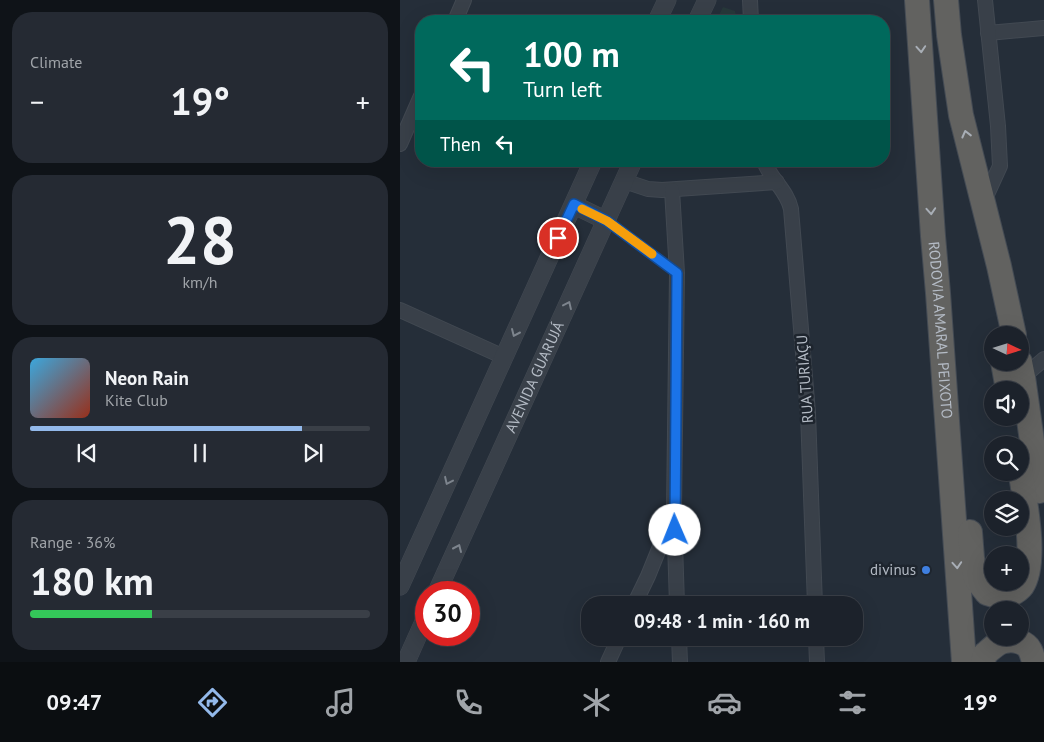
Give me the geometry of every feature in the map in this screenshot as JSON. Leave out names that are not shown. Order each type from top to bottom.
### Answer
[{"type":"highway","name":"RODOVIA AMARAL PEIXOTO","points":[[917,0],[964,662]]},
{"type":"highway","points":[[946,0],[949,35],[961,115],[1012,326]]},
{"type":"highway","points":[[973,165],[970,200],[996,326]]},
{"type":"highway","points":[[938,293],[953,344],[972,558],[976,579],[987,593],[1002,598],[1014,594],[1022,586],[1027,574],[1030,552],[1022,481]]},
{"type":"highway","points":[[1017,376],[1040,496],[1044,550]]},
{"type":"highway","points":[[983,662],[985,654],[1005,640],[1023,643],[1030,649],[1034,662]]},
{"type":"street","points":[[458,15],[464,0]]},
{"type":"street","points":[[660,15],[667,0]]},
{"type":"street","points":[[700,15],[707,0]]},
{"type":"street","points":[[750,0],[751,15]]},
{"type":"street","points":[[983,204],[1000,166],[998,126],[985,0]]},
{"type":"street","points":[[988,33],[1044,28]]},
{"type":"street","points":[[400,144],[415,110]]},
{"type":"street","points":[[400,586],[590,167]]},
{"type":"street","name":"AVENIDA GUARUJÁ","points":[[442,581],[631,167]]},
{"type":"street","name":"RUA TURIAÇU","points":[[766,167],[790,201],[794,235],[808,412],[815,596]]},
{"type":"street","points":[[624,181],[648,189],[672,190],[777,182]]},
{"type":"street","points":[[672,190],[677,273],[674,511],[677,596]]},
{"type":"street","points":[[574,204],[607,221]]},
{"type":"street","points":[[400,310],[504,357]]},
{"type":"street","points":[[1017,376],[1044,359]]},
{"type":"street","points":[[638,596],[674,511]]},
{"type":"street","points":[[406,662],[415,642]]},
{"type":"street","points":[[608,662],[615,646]]},
{"type":"street","points":[[679,646],[680,662]]},
{"type":"street","points":[[816,646],[817,662]]},
{"type":"lane","points":[[607,221],[677,273]]},
{"type":"shaded area","points":[[723,7],[735,11],[736,15],[719,15]]},
{"type":"slow traffic","points":[[582,209],[607,221],[652,254]]},
{"type":"place","name":"divinus","points":[[926,570]]},
{"type":"route","points":[[558,238],[574,204],[607,221],[677,273],[675,530]]}]
